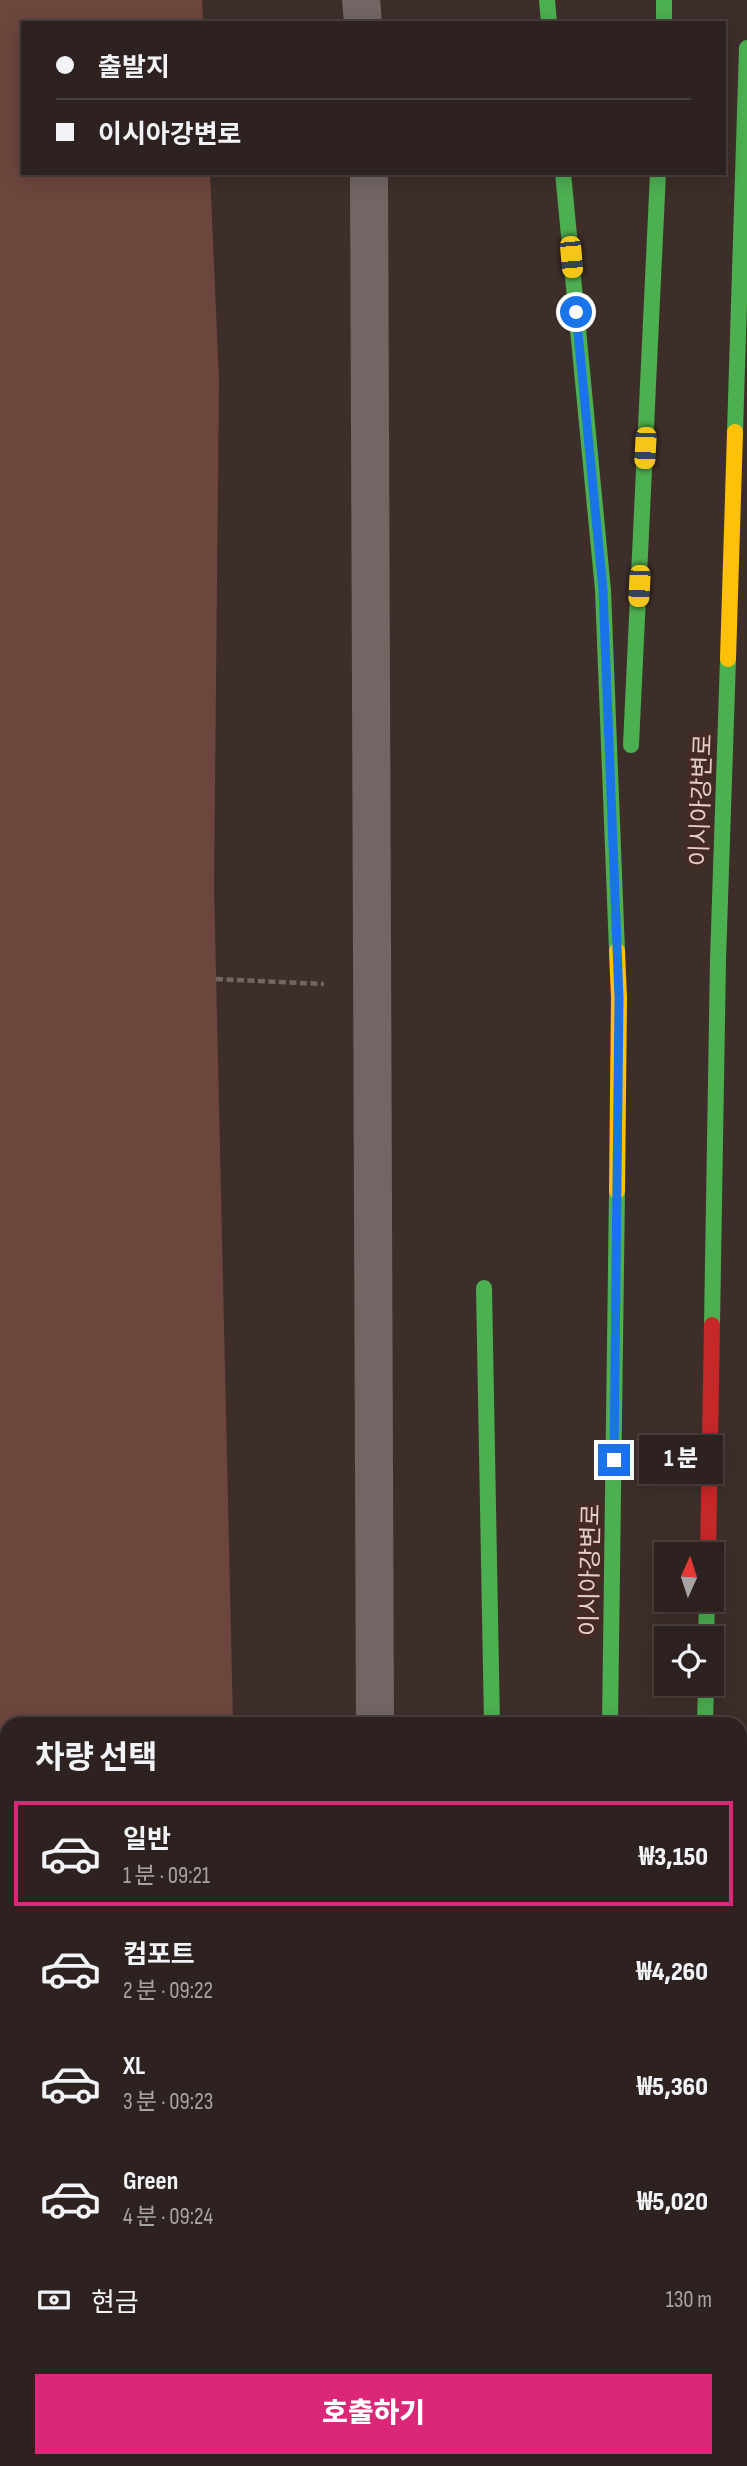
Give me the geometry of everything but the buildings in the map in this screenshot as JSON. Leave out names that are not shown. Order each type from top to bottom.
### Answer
[{"type":"highway","points":[[547,0],[549,21]]},
{"type":"highway","points":[[664,0],[664,21]]},
{"type":"highway","name":"이시아강변로","points":[[708,1542],[719,947],[747,48]]},
{"type":"highway","name":"이시아강변로","points":[[563,175],[603,590],[619,998]]},
{"type":"highway","points":[[630,760],[658,175]]},
{"type":"highway","name":"이시아강변로","points":[[610,1717],[619,998],[628,816]]},
{"type":"highway","points":[[484,1288],[492,1717]]},
{"type":"highway","points":[[705,1717],[706,1696]]},
{"type":"street","points":[[361,0],[363,21]]},
{"type":"street","points":[[369,175],[375,1717]]},
{"type":"path","points":[[216,979],[373,987]]},
{"type":"shaded area","points":[[0,0],[202,0],[203,21],[21,21],[21,175],[210,175],[219,380],[214,886],[233,1717],[0,1717]]},
{"type":"traffic: fast","points":[[547,0],[549,21]]},
{"type":"traffic: fast","points":[[664,0],[664,21]]},
{"type":"traffic: fast","points":[[735,432],[747,48]]},
{"type":"traffic: fast","points":[[563,175],[603,590],[617,951]]},
{"type":"traffic: fast","points":[[631,745],[658,175]]},
{"type":"traffic: fast","points":[[712,1325],[718,960],[728,659]]},
{"type":"traffic: fast","points":[[610,1717],[617,1191]]},
{"type":"traffic: fast","points":[[484,1288],[492,1717]]},
{"type":"traffic: fast","points":[[706,1626],[707,1612]]},
{"type":"traffic: fast","points":[[705,1717],[706,1696]]},
{"type":"traffic: slow","points":[[728,659],[735,432]]},
{"type":"traffic: slow","points":[[617,951],[617,1191]]},
{"type":"traffic: jam","points":[[708,1542],[712,1325]]},
{"type":"route","points":[[576,312],[603,590],[620,1019],[614,1460]]}]
